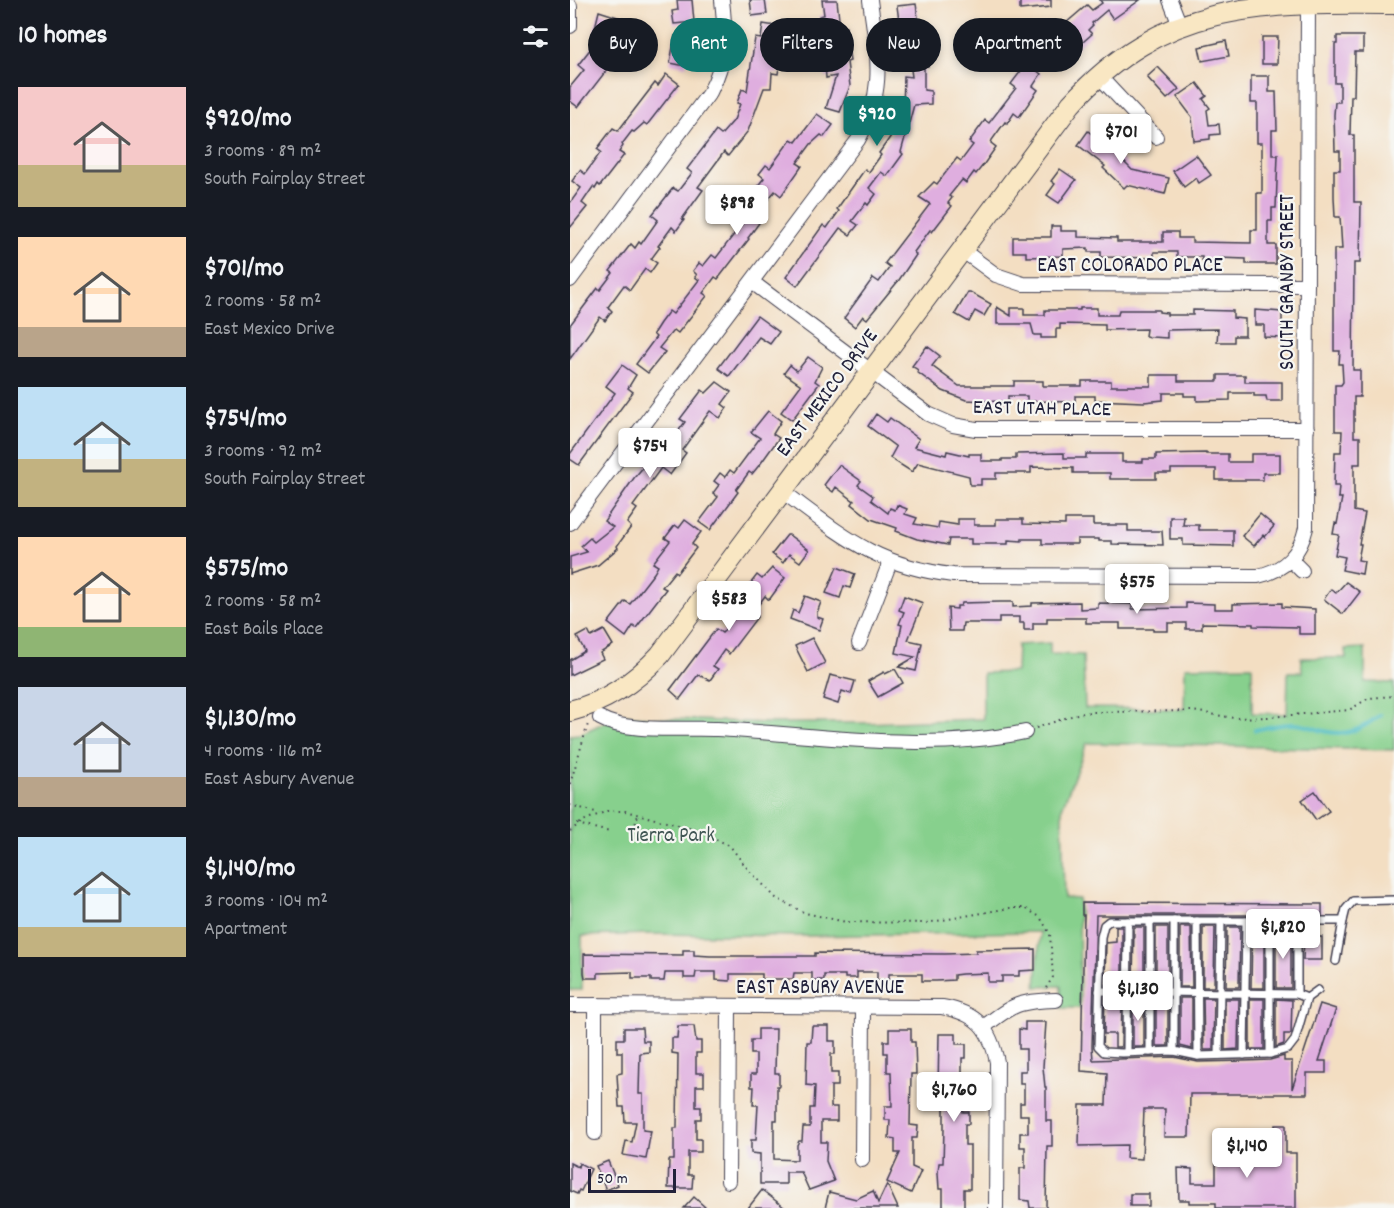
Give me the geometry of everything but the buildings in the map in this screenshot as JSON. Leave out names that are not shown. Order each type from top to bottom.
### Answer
[{"type":"street","points":[[570,280],[710,92],[718,76],[725,48],[726,31],[722,0]]},
{"type":"street","points":[[570,523],[858,140],[868,123],[876,96],[879,67],[870,0]]},
{"type":"street","points":[[1170,0],[1179,23]]},
{"type":"street","name":"EAST MEXICO DRIVE","points":[[570,711],[598,702],[617,692],[660,655],[1071,104],[1098,75],[1132,48],[1179,23],[1207,14],[1233,9],[1308,2],[1394,4]]},
{"type":"street","name":"SOUTH GRANBY STREET","points":[[1291,560],[1299,549],[1306,528],[1308,2]]},
{"type":"street","points":[[570,6],[570,26]]},
{"type":"street","points":[[1098,75],[1156,137]]},
{"type":"street","name":"EAST COLORADO PLACE","points":[[962,250],[996,275],[1023,284],[1307,285]]},
{"type":"street","name":"EAST UTAH PLACE","points":[[752,282],[928,414],[940,421],[966,428],[1307,429]]},
{"type":"street","points":[[782,491],[850,541],[890,562],[952,575],[1258,576],[1280,569],[1291,560],[1302,571]]},
{"type":"street","points":[[858,643],[890,562]]},
{"type":"street","points":[[594,720],[632,727],[716,729],[848,740],[948,741],[1025,732]]},
{"type":"street","points":[[996,1208],[997,1062],[993,1042],[984,1027],[1016,1004],[1052,1000]]},
{"type":"street","name":"EAST ASBURY AVENUE","points":[[570,1005],[950,1008],[969,1014],[984,1027]]},
{"type":"street","points":[[595,1005],[595,1133]]},
{"type":"street","points":[[728,1182],[729,1006]]},
{"type":"street","points":[[862,1160],[863,1007]]},
{"type":"lane","points":[[1336,962],[1346,909],[1353,901],[1394,900]]},
{"type":"lane","points":[[1318,990],[1307,998],[1295,1040],[1288,1049],[1270,1054],[1198,1056],[1174,1051],[1104,1052],[1098,1046],[1101,937],[1104,925],[1109,921],[1343,921]]},
{"type":"lane","points":[[1127,1052],[1128,921]]},
{"type":"lane","points":[[1150,921],[1150,1052]]},
{"type":"lane","points":[[1174,921],[1174,1051]]},
{"type":"lane","points":[[1197,921],[1198,1056]]},
{"type":"lane","points":[[1220,1055],[1221,921]]},
{"type":"lane","points":[[1244,1055],[1246,921]]},
{"type":"lane","points":[[1270,921],[1270,1054]]},
{"type":"lane","points":[[1297,921],[1297,994]]},
{"type":"lane","points":[[1099,991],[1270,993],[1297,994],[1307,998]]},
{"type":"path","points":[[1025,732],[1077,714],[1091,712],[1198,712],[1227,717],[1253,718],[1349,710],[1369,698],[1394,696]]},
{"type":"path","points":[[570,784],[594,720]]},
{"type":"path","points":[[570,805],[601,814]]},
{"type":"path","points":[[570,831],[577,824],[606,811],[625,811],[700,831],[730,846],[747,868],[776,898],[805,913],[846,922],[926,923],[1010,908],[1025,908],[1040,917],[1050,934],[1053,977],[1046,989],[1052,1000]]},
{"type":"path","points":[[632,835],[638,815]]},
{"type":"path","points":[[577,824],[610,832]]},
{"type":"green space","name":"Tierra Park","points":[[1050,643],[1050,654],[1083,655],[1085,708],[1184,709],[1185,667],[1252,666],[1252,713],[1287,714],[1288,672],[1302,672],[1301,658],[1346,658],[1345,649],[1365,648],[1365,682],[1394,683],[1394,750],[1087,743],[1062,808],[1064,898],[1079,899],[1080,1008],[1061,1008],[1061,986],[1036,987],[1040,932],[806,936],[651,934],[582,936],[582,990],[570,990],[570,735],[580,734],[622,714],[651,718],[767,723],[983,719],[983,673],[1016,672],[1017,645]]},
{"type":"waterway","points":[[1255,730],[1296,724],[1341,733],[1361,728],[1380,715]]}]
